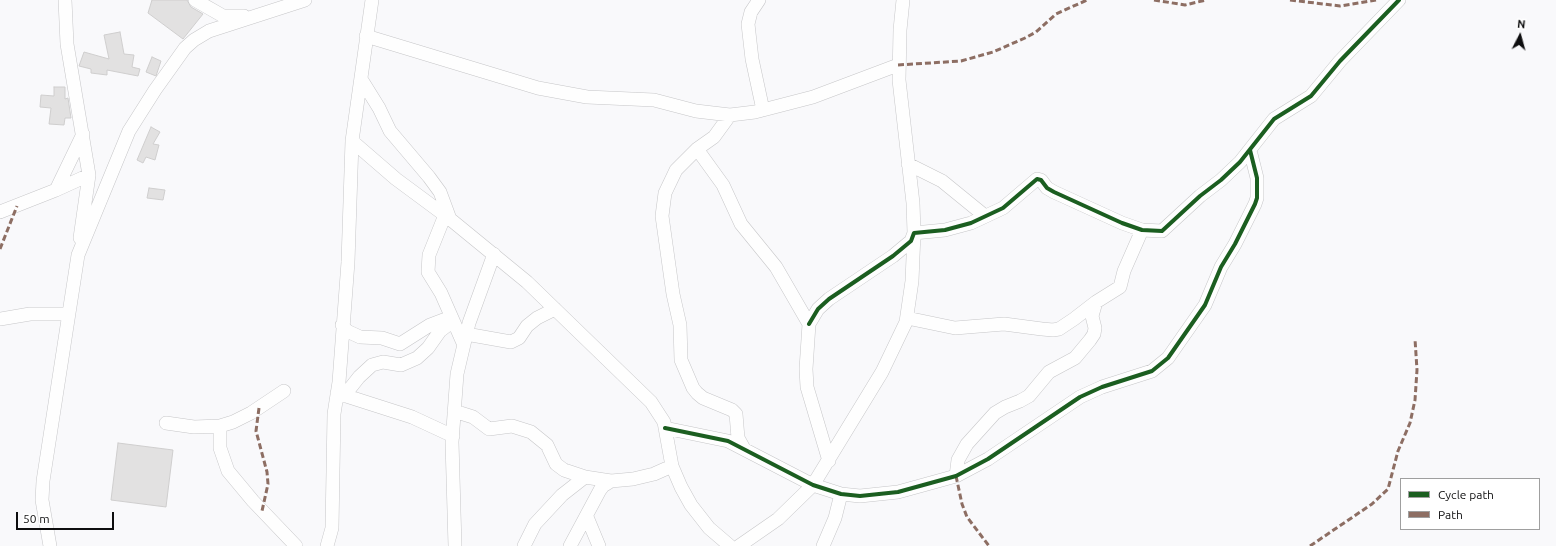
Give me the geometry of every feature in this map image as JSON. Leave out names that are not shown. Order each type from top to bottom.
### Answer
[{"type":"street","points":[[50,546],[42,500],[43,480],[68,314],[75,283],[89,175],[67,44],[65,0]]},
{"type":"street","points":[[195,0],[223,16],[252,17]]},
{"type":"street","points":[[78,255],[129,131],[154,90],[185,48],[194,40],[209,31],[305,0]]},
{"type":"street","points":[[327,546],[332,528],[334,414],[340,394],[342,325],[348,262],[352,141],[372,0]]},
{"type":"street","points":[[759,0],[751,12],[748,24],[752,59],[763,110]]},
{"type":"street","points":[[739,546],[778,520],[813,486],[882,372],[895,347],[907,318],[912,281],[914,233],[908,164],[900,106],[898,65],[904,0]]},
{"type":"street","points":[[914,233],[953,229],[971,223],[1003,208],[1038,179],[1041,180],[1051,191],[1078,204],[1142,230],[1160,231],[1166,228],[1200,196],[1232,171],[1274,119],[1311,96],[1340,61],[1400,0]]},
{"type":"street","points":[[366,36],[538,88],[587,97],[654,100],[696,111],[730,116],[763,110],[813,97],[898,65]]},
{"type":"street","points":[[361,79],[379,108],[390,131],[440,192],[448,217],[429,255],[428,272],[441,293],[452,319],[465,338]]},
{"type":"street","points":[[730,116],[714,137],[697,149],[676,170],[670,181],[662,203],[662,216],[673,294],[680,325],[681,360],[692,388],[697,393],[703,398],[732,410],[736,414],[737,432],[743,447]]},
{"type":"street","points":[[56,190],[83,134]]},
{"type":"street","points":[[352,141],[396,179],[448,217],[494,254],[556,309],[651,402],[661,415],[672,466],[691,505],[709,528],[730,546]]},
{"type":"street","points":[[697,149],[722,185],[740,224],[776,267],[809,324]]},
{"type":"street","points":[[665,428],[716,437],[743,447],[813,486],[841,494],[860,496],[898,492],[956,476],[988,459],[1080,397],[1102,387],[1152,371],[1168,358],[1204,305],[1221,267],[1235,244],[1255,204],[1257,198],[1257,178],[1250,150]]},
{"type":"street","points":[[908,164],[942,181],[985,216]]},
{"type":"street","points":[[0,212],[89,175]]},
{"type":"street","points":[[907,318],[955,328],[1004,324],[1053,330],[1066,325],[1096,302],[1121,286],[1124,270],[1142,230]]},
{"type":"street","points":[[829,461],[807,387],[806,369],[809,324],[818,309],[829,299],[893,256],[911,241],[914,233]]},
{"type":"street","points":[[455,546],[453,436],[457,374],[465,338],[477,299],[494,254]]},
{"type":"street","points":[[956,476],[958,460],[967,444],[995,413],[1005,407],[1020,402],[1029,396],[1049,372],[1075,358],[1090,340],[1095,328],[1092,316],[1096,302]]},
{"type":"street","points":[[465,338],[512,342],[520,338],[527,326],[537,318],[556,309]]},
{"type":"street","points":[[0,319],[30,314],[68,314]]},
{"type":"street","points":[[342,325],[347,330],[360,337],[382,338],[400,344],[430,325],[452,319]]},
{"type":"street","points":[[340,394],[372,365],[383,362],[401,365],[423,354],[440,331],[452,319]]},
{"type":"street","points":[[166,423],[194,427],[220,426],[252,413],[284,390]]},
{"type":"street","points":[[340,394],[412,417],[453,436]]},
{"type":"street","points":[[454,410],[473,417],[489,429],[512,426],[531,432],[547,445],[556,464],[564,470],[584,477],[610,481],[644,477],[672,466]]},
{"type":"street","points":[[220,426],[220,448],[228,471],[253,501],[296,546]]},
{"type":"street","points":[[524,546],[535,524],[562,495],[584,477]]},
{"type":"street","points":[[570,546],[600,490],[610,481]]},
{"type":"street","points":[[823,546],[832,525],[841,494]]},
{"type":"street","points":[[587,516],[599,546]]},
{"type":"building","points":[[152,0],[187,0],[191,7],[203,14],[183,39],[148,13]]},
{"type":"building","points":[[120,32],[124,54],[134,55],[132,67],[140,69],[138,76],[107,70],[107,75],[91,73],[91,69],[79,66],[84,52],[109,59],[104,35]]},
{"type":"building","points":[[152,57],[161,61],[156,76],[146,72]]},
{"type":"building","points":[[54,87],[65,87],[65,99],[68,98],[71,118],[65,118],[64,125],[49,124],[51,108],[40,107],[41,95],[54,96]]},
{"type":"building","points":[[151,127],[160,132],[153,144],[159,145],[155,160],[146,157],[143,163],[137,160]]},
{"type":"building","points":[[149,188],[165,190],[163,200],[147,198]]},
{"type":"building","points":[[118,443],[173,450],[166,507],[111,500]]},
{"type":"marked path","points":[[898,65],[961,61],[993,52],[1036,32],[1056,14],[1087,0]]},
{"type":"marked path","points":[[1154,0],[1185,5],[1206,0]]},
{"type":"marked path","points":[[1290,0],[1340,6],[1376,0]]},
{"type":"marked path","points":[[0,249],[17,206]]},
{"type":"marked path","points":[[1310,546],[1372,504],[1388,489],[1398,451],[1410,423],[1415,400],[1417,370],[1415,339]]},
{"type":"marked path","points":[[259,408],[256,431],[267,472],[268,484],[262,511]]},
{"type":"marked path","points":[[956,476],[962,504],[967,517],[989,546]]},
{"type":"cycle path","points":[[809,324],[818,309],[829,299],[893,256],[911,241],[914,233],[945,230],[971,223],[1003,208],[1037,179],[1041,180],[1047,188],[1054,192],[1122,223],[1142,230],[1162,231],[1240,162],[1274,119],[1311,96],[1340,61],[1399,0]]},
{"type":"cycle path","points":[[665,428],[728,441],[813,485],[841,494],[860,496],[898,492],[956,476],[988,459],[1080,397],[1102,387],[1152,371],[1168,358],[1205,305],[1221,267],[1235,244],[1255,204],[1257,198],[1257,178],[1250,150]]}]
